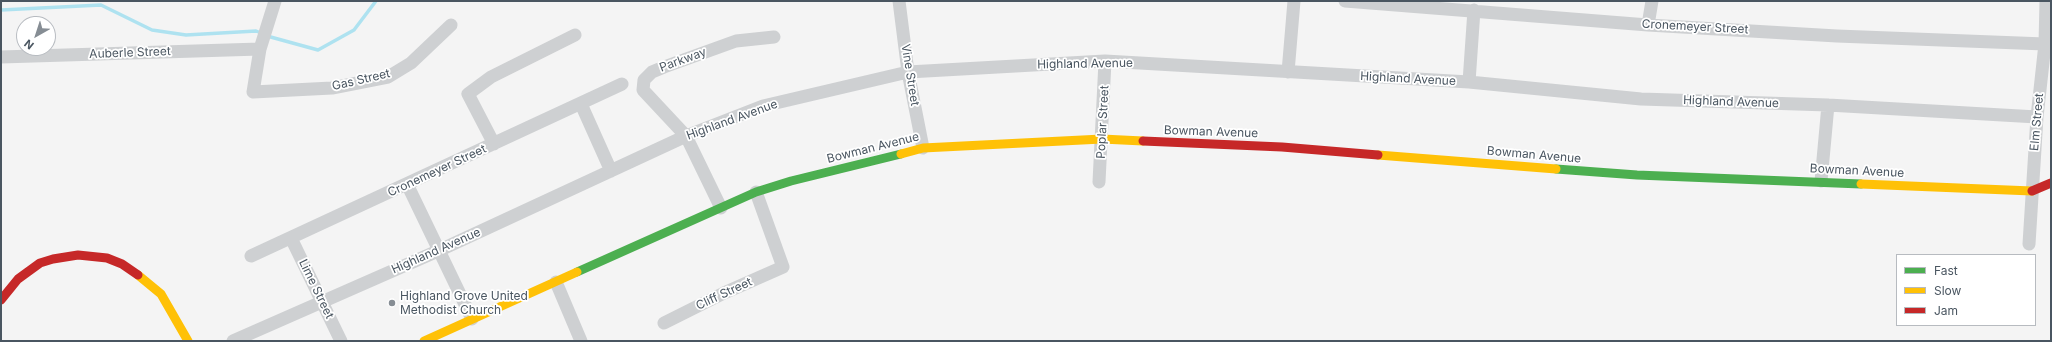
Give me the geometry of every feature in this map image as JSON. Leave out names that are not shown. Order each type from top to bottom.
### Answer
[{"type":"main road","name":"Bowman Avenue","points":[[424,341],[756,192],[791,181],[923,148],[1102,140],[1282,147],[1637,175],[1821,181],[2032,191]]},
{"type":"main road","points":[[2032,191],[2051,183]]},
{"type":"main road","points":[[2032,191],[2051,189]]},
{"type":"main road","points":[[2032,191],[2051,195]]},
{"type":"main road","points":[[1,300],[18,280],[40,263],[78,254],[107,258],[136,272],[161,294],[188,341]]},
{"type":"street","points":[[261,46],[275,1]]},
{"type":"street","name":"Vine Street","points":[[899,1],[908,72],[923,148]]},
{"type":"street","points":[[1288,72],[1294,1]]},
{"type":"street","name":"Cronemeyer Street","points":[[1345,1],[1474,10],[1648,25],[1837,36],[2045,44]]},
{"type":"street","points":[[1648,25],[1652,1]]},
{"type":"street","name":"Elm Street","points":[[2029,244],[2037,117],[2045,44],[2046,1]]},
{"type":"street","points":[[1469,82],[1474,10]]},
{"type":"street","name":"Gas Street","points":[[261,46],[253,92],[332,88],[388,76],[412,63],[451,25]]},
{"type":"street","points":[[494,144],[468,94],[491,77],[574,35]]},
{"type":"street","name":"Parkway","points":[[722,208],[686,136],[643,90],[644,80],[652,72],[736,41],[774,37]]},
{"type":"street","name":"Auberle Street","points":[[1,57],[261,46]]},
{"type":"street","name":"Highland Avenue","points":[[233,341],[322,300],[440,250],[686,136],[763,106],[908,72],[1106,61],[1469,82],[1641,99],[1828,105],[2037,117]]},
{"type":"street","name":"Poplar Street","points":[[1099,182],[1106,61]]},
{"type":"street","name":"Cronemeyer Street","points":[[251,256],[622,84]]},
{"type":"street","points":[[581,104],[611,171]]},
{"type":"street","points":[[1821,181],[1828,105]]},
{"type":"street","points":[[407,184],[472,319]]},
{"type":"street","name":"Cliff Street","points":[[664,323],[724,293],[784,267],[756,192]]},
{"type":"street","name":"Lime Street","points":[[291,238],[341,341]]},
{"type":"street","points":[[556,282],[581,341]]},
{"type":"waterway","points":[[267,36],[318,50],[354,30],[376,1]]},
{"type":"waterway","points":[[1,10],[101,5],[152,30],[186,35],[256,31],[261,33]]},
{"type":"traffic: fast","points":[[577,272],[756,192],[791,181],[901,154]]},
{"type":"traffic: fast","points":[[1556,169],[1637,175],[1861,184]]},
{"type":"traffic: slow","points":[[901,154],[923,148],[1102,139],[1143,141]]},
{"type":"traffic: slow","points":[[1378,155],[1556,169]]},
{"type":"traffic: slow","points":[[1861,184],[2032,191]]},
{"type":"traffic: slow","points":[[424,341],[577,272]]},
{"type":"traffic: slow","points":[[138,275],[161,294],[188,341]]},
{"type":"traffic: jam","points":[[1143,141],[1282,147],[1378,155]]},
{"type":"traffic: jam","points":[[2032,191],[2051,183]]},
{"type":"traffic: jam","points":[[1,300],[18,279],[40,263],[53,259],[78,255],[107,258],[122,264],[138,275]]},
{"type":"place","name":"Highland Grove United Methodist Church","points":[[392,303]]}]
